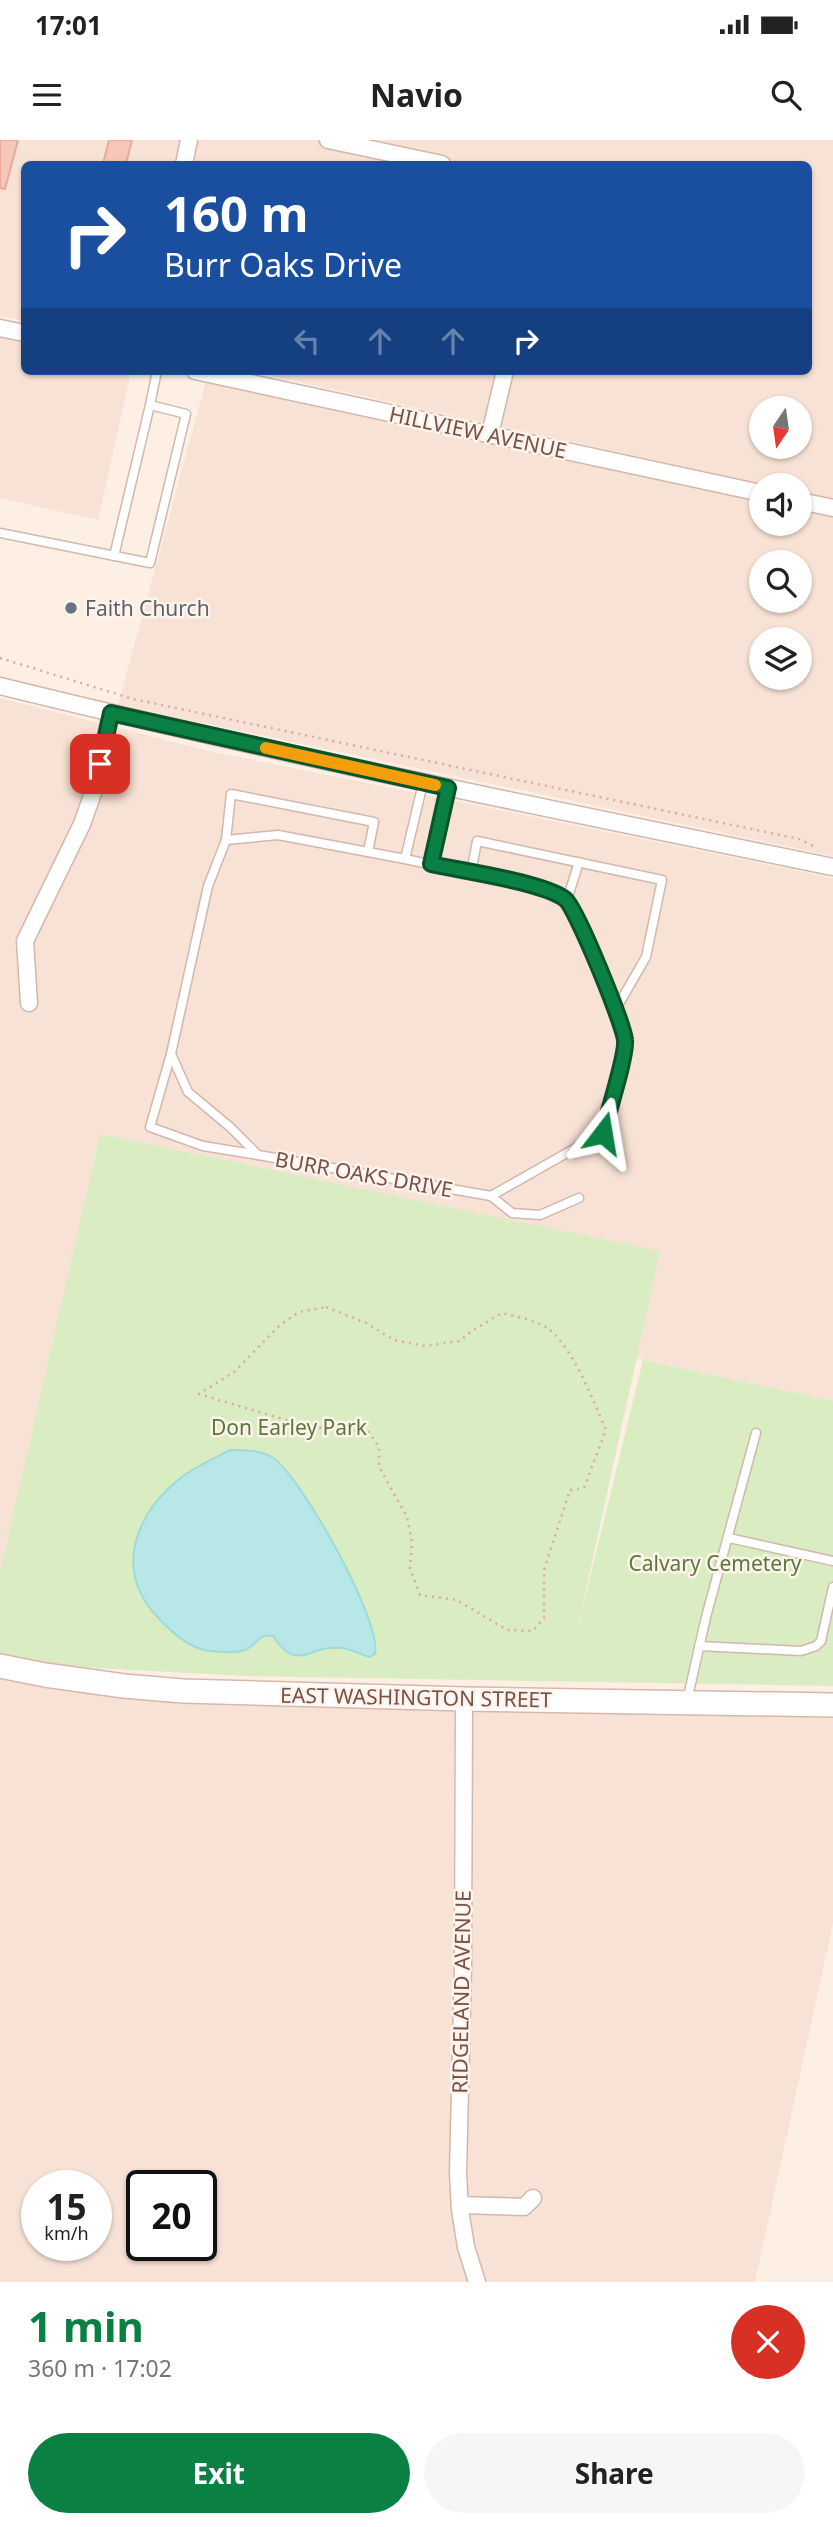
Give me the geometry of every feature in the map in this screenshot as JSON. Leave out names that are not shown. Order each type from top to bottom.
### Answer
[{"type":"main road","name":"EAST WASHINGTON STREET","points":[[0,1666],[124,1686],[183,1691],[833,1705]]},
{"type":"street","points":[[185,161],[189,140]]},
{"type":"street","points":[[328,140],[428,161]]},
{"type":"street","points":[[0,328],[21,333]]},
{"type":"street","name":"HILLVIEW AVENUE","points":[[214,375],[749,490]]},
{"type":"street","points":[[489,434],[504,375]]},
{"type":"street","points":[[812,504],[833,508]]},
{"type":"street","points":[[0,686],[423,783],[833,867]]},
{"type":"street","points":[[29,1003],[25,941],[82,824],[94,790],[111,713]]},
{"type":"street","name":"RIDGELAND AVENUE","points":[[464,1699],[463,1966],[458,2174],[466,2247],[477,2282]]},
{"type":"street","points":[[460,2205],[524,2207],[533,2198]]},
{"type":"lane","points":[[114,556],[156,375]]},
{"type":"lane","points":[[0,533],[149,563],[186,414],[150,405]]},
{"type":"lane","points":[[405,859],[423,783]]},
{"type":"lane","points":[[431,864],[448,788]]},
{"type":"lane","points":[[258,1155],[203,1146],[150,1127],[171,1054],[208,886],[226,840],[231,794],[374,822],[368,852]]},
{"type":"lane","points":[[226,840],[278,835],[544,889],[567,900],[616,1009],[626,1042],[603,1133],[491,1196],[512,1213],[540,1214],[579,1199]]},
{"type":"lane","points":[[471,873],[477,841],[662,880],[646,957],[616,1009]]},
{"type":"lane","points":[[567,900],[579,863]]},
{"type":"lane","name":"BURR OAKS DRIVE","points":[[171,1054],[188,1092],[258,1155],[491,1196]]},
{"type":"lane","points":[[687,1701],[756,1433]]},
{"type":"lane","points":[[729,1538],[833,1561]]},
{"type":"lane","points":[[699,1646],[809,1650],[821,1641],[833,1587]]},
{"type":"path","points":[[0,658],[133,699],[786,836],[822,850]]},
{"type":"path","points":[[326,1307],[366,1323],[394,1340],[425,1346],[460,1342],[473,1330],[502,1313],[547,1327],[558,1339],[584,1380],[606,1430],[584,1488],[570,1490],[544,1570],[544,1618],[533,1631],[507,1630],[457,1600],[420,1595],[410,1569],[412,1542],[407,1517],[379,1467],[379,1447],[368,1431],[327,1429],[296,1423],[199,1394],[234,1372],[280,1325],[299,1312],[326,1307]]},
{"type":"shaded area","points":[[0,140],[833,140],[833,499],[812,495],[812,473],[749,473],[749,481],[268,375],[812,375],[812,161],[21,161],[21,320],[0,316]]},
{"type":"shaded area","points":[[0,337],[21,341],[21,375],[130,375],[98,520],[0,498]]},
{"type":"shaded area","points":[[206,381],[749,498],[749,536],[812,536],[812,512],[833,517],[833,856],[118,705]]},
{"type":"shaded area","points":[[0,698],[209,751],[833,878],[833,1401],[636,1358],[659,1251],[100,1134],[0,1571]]},
{"type":"shaded area","points":[[0,1676],[158,1701],[454,1709],[453,2222],[469,2282],[0,2282]]},
{"type":"shaded area","points":[[470,1706],[833,1713],[833,1923],[755,2282],[484,2282],[467,2226]]},
{"type":"green space","name":"Don Earley Park","points":[[100,1134],[660,1251],[577,1631],[643,1360],[833,1401],[833,1686],[245,1676],[0,1663],[0,1571]]},
{"type":"water","points":[[230,1450],[246,1450],[272,1457],[301,1491],[353,1582],[374,1637],[375,1654],[369,1657],[345,1649],[331,1648],[297,1655],[290,1653],[273,1636],[268,1635],[243,1651],[204,1650],[182,1639],[152,1611],[141,1593],[135,1574],[137,1538],[144,1521],[167,1490],[183,1476]]},
{"type":"building","points":[[0,140],[18,140],[5,189],[0,188]]},
{"type":"building","points":[[109,140],[132,140],[127,161],[104,161]]},
{"type":"slow traffic","points":[[266,748],[435,785]]},
{"type":"place","name":"Faith Church","points":[[71,608]]},
{"type":"route","points":[[100,764],[111,713],[448,788],[431,864],[544,889],[567,900],[576,918],[616,1009],[626,1042],[603,1133]]},
{"type":"park label","name":"Calvary Cemetery","points":[[715,1563]]}]
